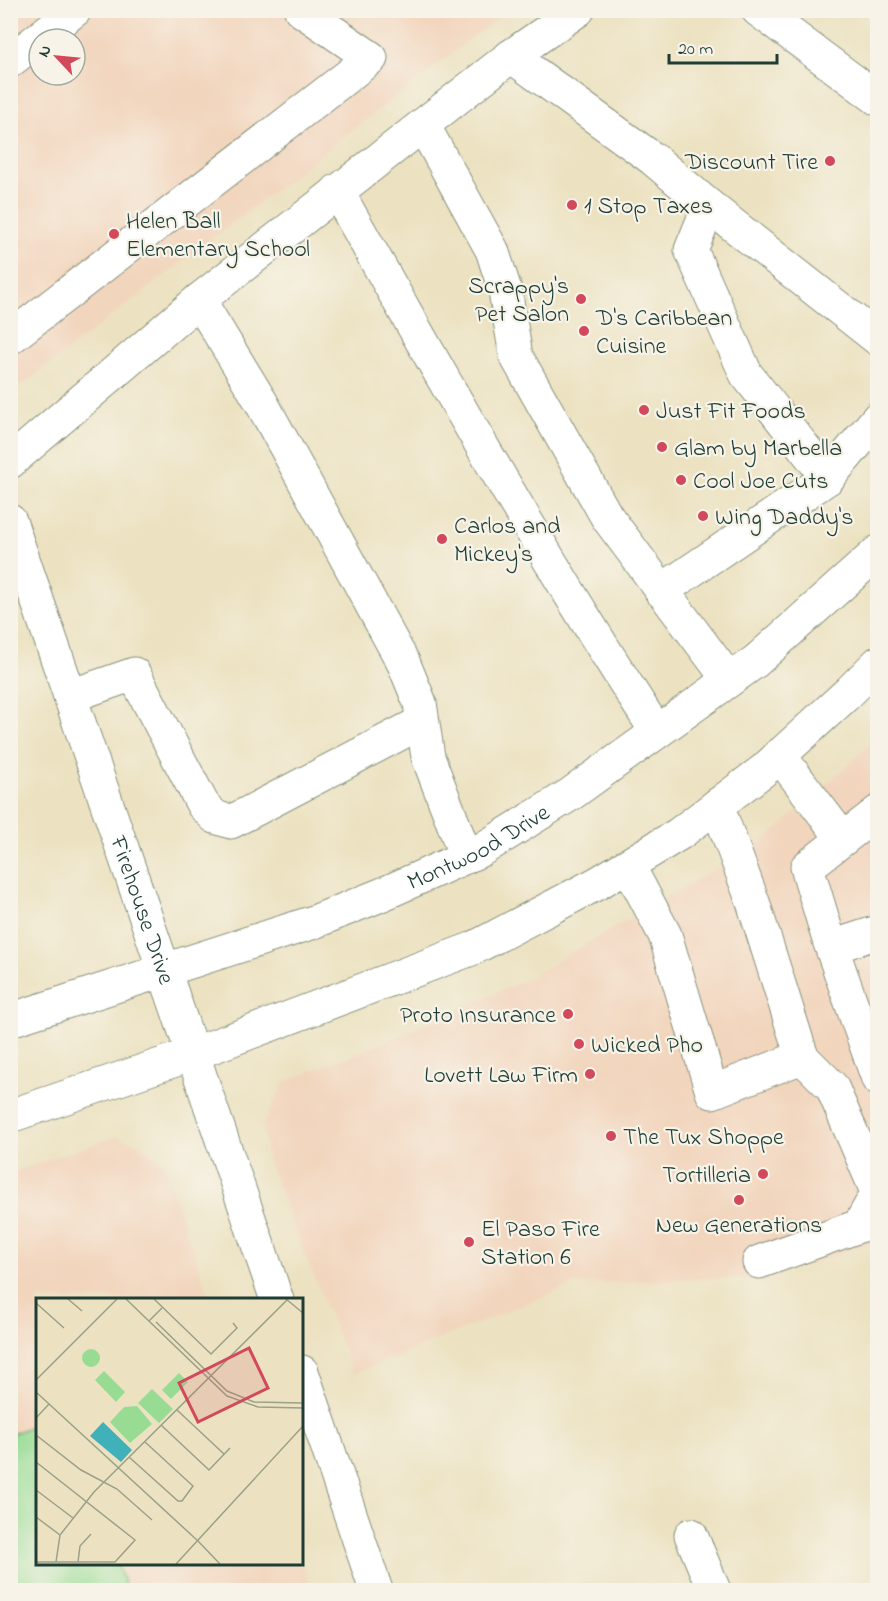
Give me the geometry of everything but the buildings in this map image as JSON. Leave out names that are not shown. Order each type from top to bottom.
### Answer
[{"type":"main road","points":[[10,61],[75,10]]},
{"type":"main road","points":[[10,338],[371,58],[301,10]]},
{"type":"main road","points":[[10,462],[199,300],[511,56],[578,10]]},
{"type":"main road","points":[[758,10],[878,99]]},
{"type":"main road","points":[[511,56],[653,159],[878,339]]},
{"type":"main road","points":[[423,125],[492,250],[505,290],[516,356],[607,517],[729,680]]},
{"type":"main road","points":[[337,192],[513,503],[657,732]]},
{"type":"main road","points":[[709,206],[691,250],[746,374],[828,478]]},
{"type":"main road","points":[[199,300],[266,410],[404,664],[420,703],[428,757],[466,857]]},
{"type":"main road","points":[[661,591],[828,478],[878,418]]},
{"type":"main road","name":"Firehouse Drive","points":[[10,521],[277,1298]]},
{"type":"main road","name":"Montwood Drive","points":[[10,1020],[314,922],[481,850],[571,794],[756,661],[878,552]]},
{"type":"main road","points":[[10,1116],[193,1054],[474,948],[598,883],[679,834],[764,770],[878,663]]},
{"type":"main road","points":[[70,696],[134,674],[203,805],[215,817],[231,822],[422,722]]},
{"type":"main road","points":[[779,755],[843,839]]},
{"type":"main road","points":[[717,805],[753,902],[802,1057],[832,1087],[877,1194],[859,1226],[759,1262]]},
{"type":"main road","points":[[878,812],[807,867],[878,1079]]},
{"type":"main road","points":[[628,865],[665,935],[712,1092],[802,1057]]},
{"type":"main road","points":[[832,947],[878,932]]},
{"type":"main road","points":[[303,1375],[376,1590]]},
{"type":"main road","points":[[691,1535],[714,1590]]},
{"type":"shaded area","name":"Helen Ball Elementary School","points":[[11,11],[507,11],[11,394]]},
{"type":"shaded area","points":[[877,738],[877,1241],[775,1276],[575,1284],[353,1374],[268,1162],[262,1126],[286,1081],[391,1040],[526,979],[766,839]]},
{"type":"shaded area","points":[[117,1136],[142,1146],[163,1163],[210,1298],[36,1298],[36,1565],[303,1565],[311,1590],[11,1590],[10,1173]]},
{"type":"green space","points":[[36,1424],[36,1565],[117,1565],[127,1590],[11,1590],[11,1434]]},
{"type":"place","name":"Discount Tire","points":[[830,161]]},
{"type":"place","name":"1 Stop Taxes","points":[[572,205]]},
{"type":"place","name":"Helen Ball Elementary School","points":[[114,234]]},
{"type":"place","name":"Scrappy's Pet Salon","points":[[581,299]]},
{"type":"place","name":"D's Caribbean Cuisine","points":[[584,331]]},
{"type":"place","name":"Just Fit Foods","points":[[644,410]]},
{"type":"place","name":"Glam by Marbella","points":[[662,447]]},
{"type":"place","name":"Cool Joe Cuts","points":[[681,480]]},
{"type":"place","name":"Wing Daddy's","points":[[703,516]]},
{"type":"place","name":"Carlos and Mickey's","points":[[442,539]]},
{"type":"place","name":"Proto Insurance","points":[[568,1014]]},
{"type":"place","name":"Wicked Pho","points":[[579,1044]]},
{"type":"place","name":"Lovett Law Firm","points":[[590,1074]]},
{"type":"place","name":"The Tux Shoppe","points":[[611,1136]]},
{"type":"place","name":"Tortilleria","points":[[763,1174]]},
{"type":"place","name":"New Generations","points":[[739,1200]]},
{"type":"place","name":"El Paso Fire Station 6","points":[[469,1242]]}]
